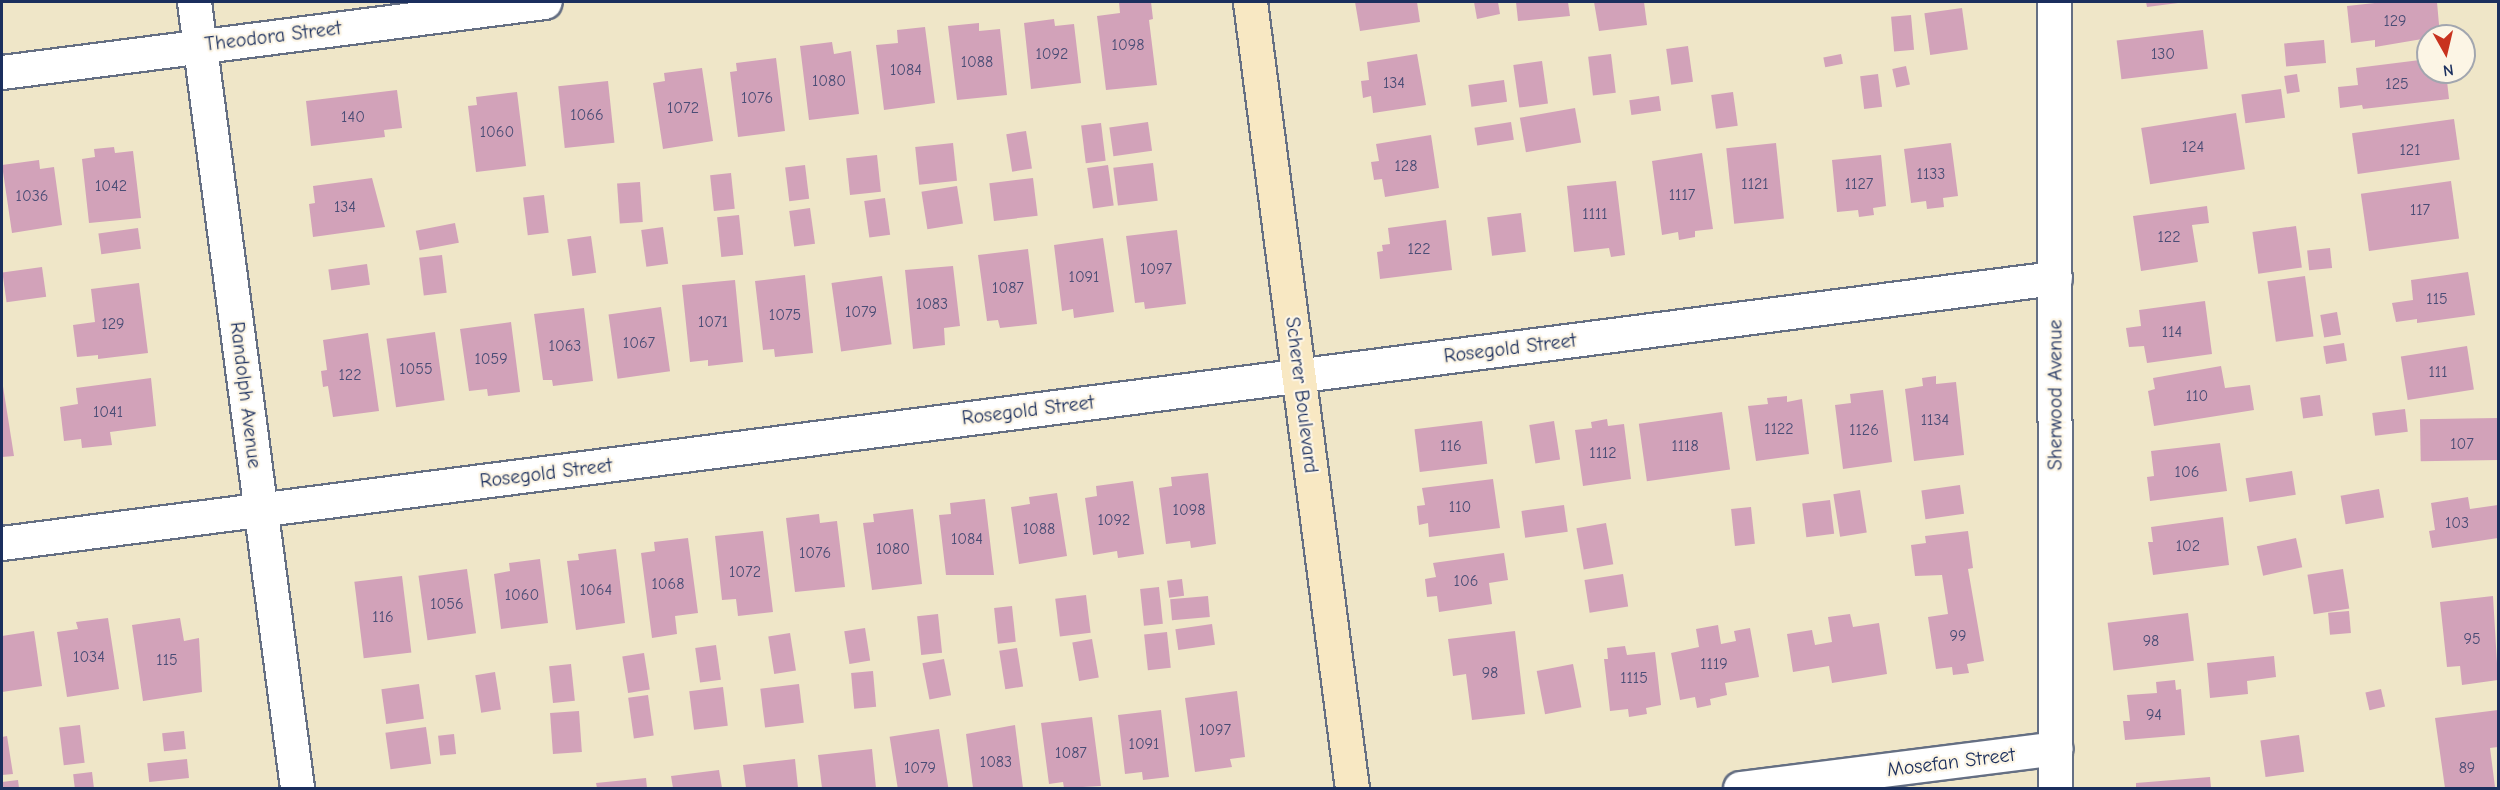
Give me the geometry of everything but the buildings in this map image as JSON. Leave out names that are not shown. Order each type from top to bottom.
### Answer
[{"type":"street","name":"Randolph Avenue","points":[[194,2],[297,789]]},
{"type":"street","name":"Theodora Street","points":[[2,72],[544,2]]},
{"type":"street","name":"Scherer Boulevard","points":[[1250,2],[1352,789]]},
{"type":"street","name":"Sherwood Avenue","points":[[2054,2],[2055,789]]},
{"type":"street","name":"Rosegold Street","points":[[2,543],[2055,278]]},
{"type":"street","name":"Mosefan Street","points":[[1740,789],[2055,748]]}]
